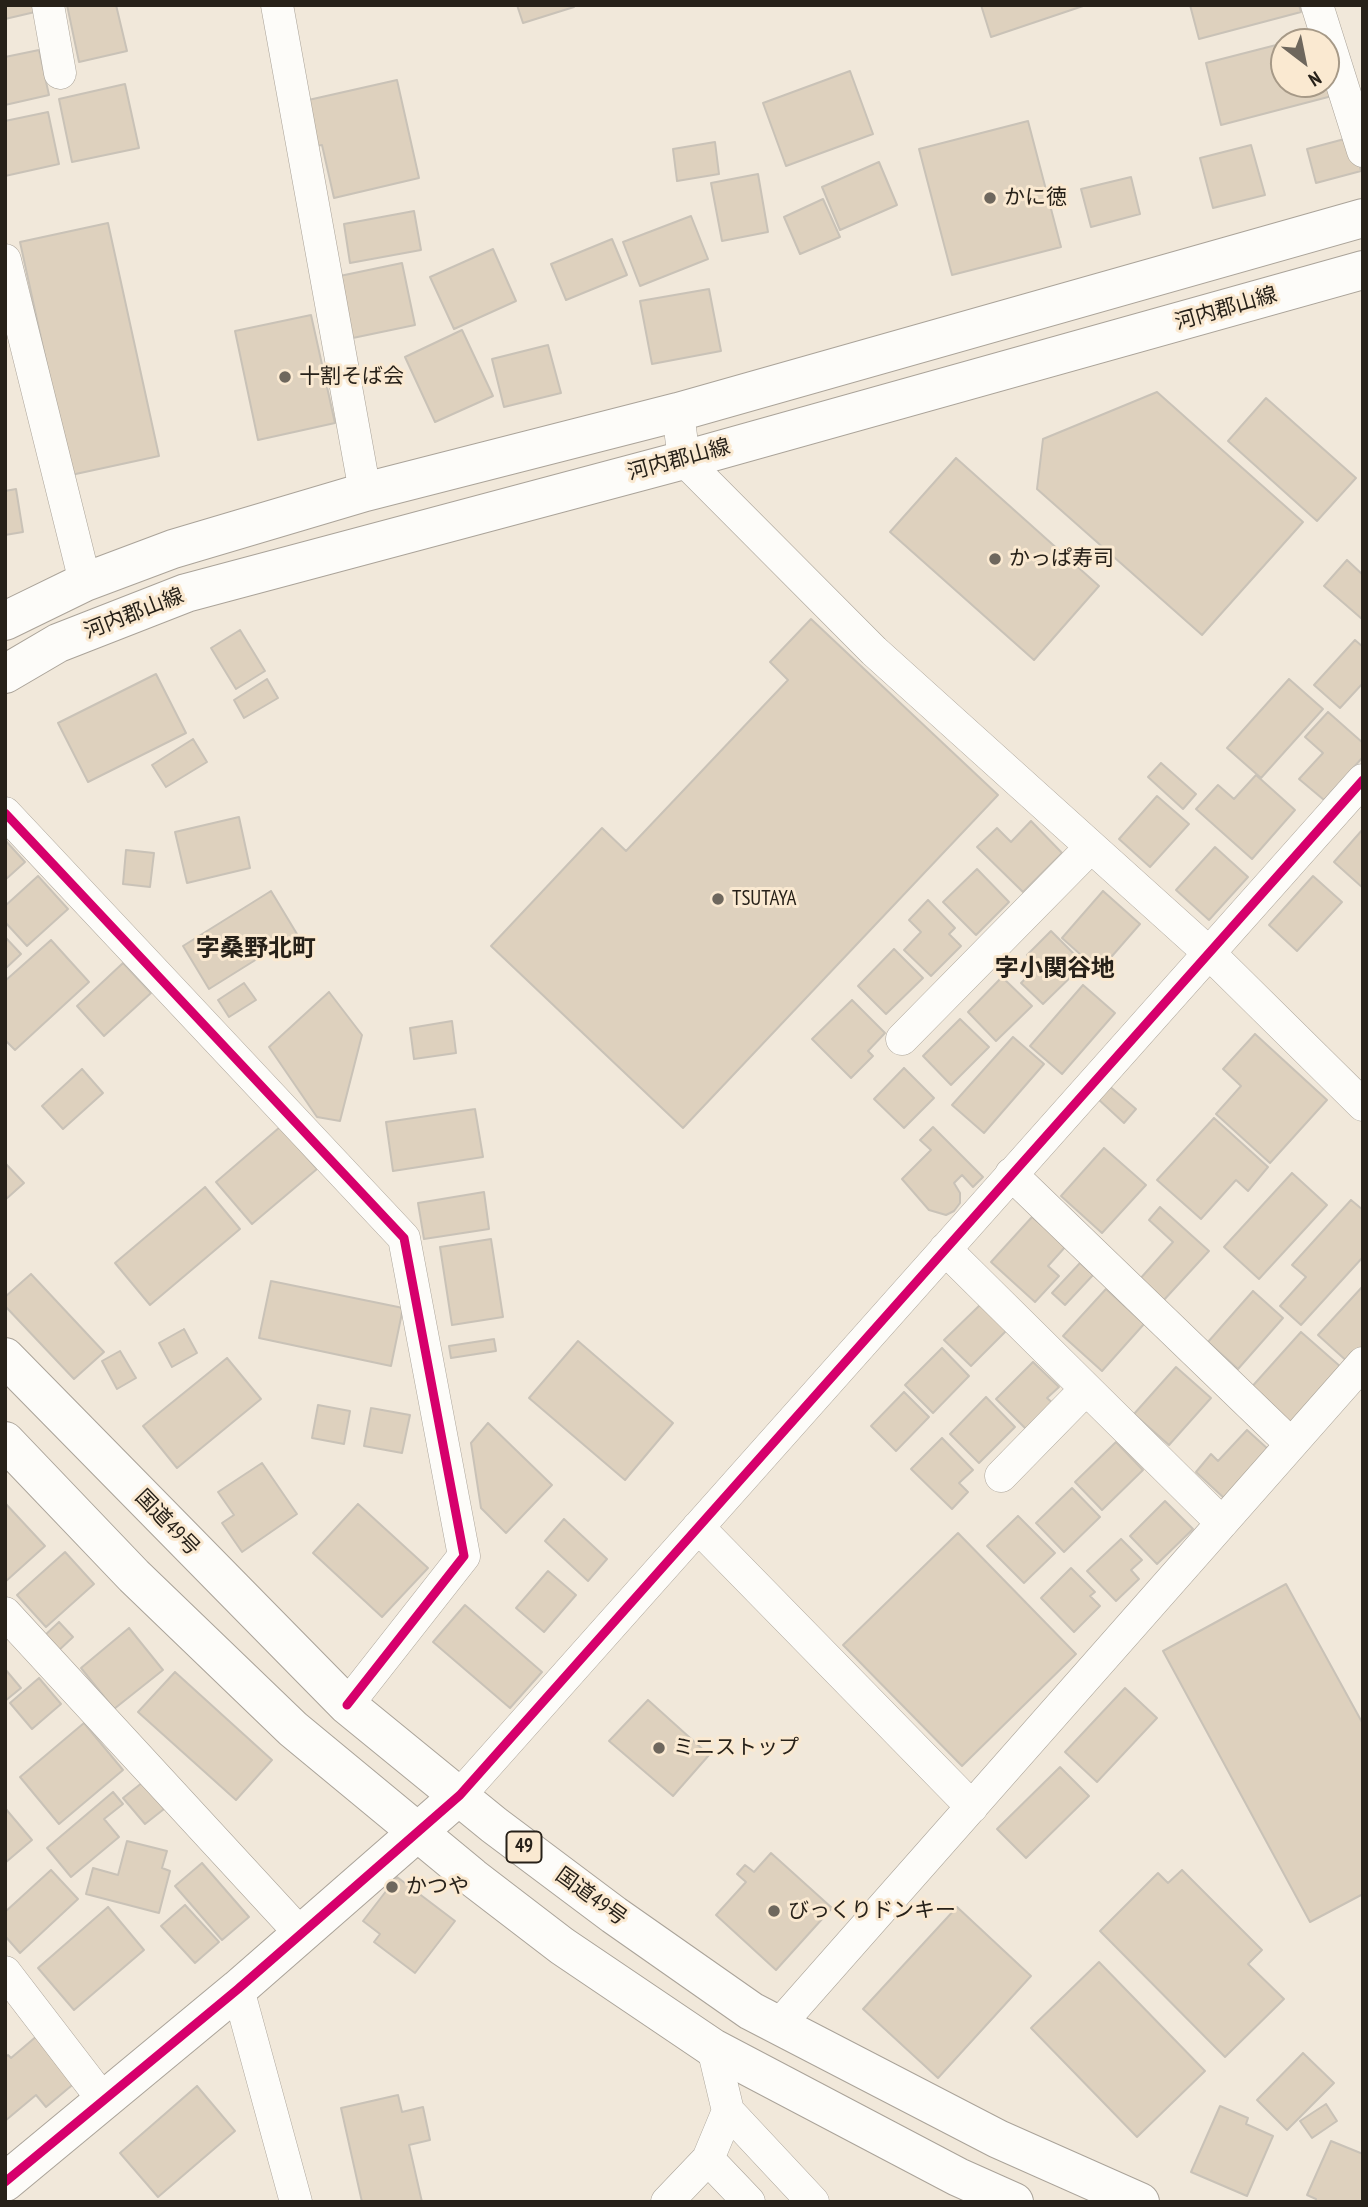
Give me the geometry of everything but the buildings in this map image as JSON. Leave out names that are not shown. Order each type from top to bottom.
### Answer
[{"type":"main road","points":[[5,621],[85,582],[173,549],[365,492],[678,412],[1363,218]]},
{"type":"main road","name":"河内郡山線","points":[[5,674],[58,643],[186,593],[684,460],[1363,271]]},
{"type":"main road","name":"国道49号","points":[[5,1357],[347,1705],[614,1915],[751,2011],[998,2139],[1140,2202]]},
{"type":"main road","points":[[5,1441],[208,1649],[293,1729],[562,1946],[713,2048],[874,2134],[1014,2202]]},
{"type":"main road","points":[[5,2182],[238,1989],[460,1795]]},
{"type":"street","points":[[48,5],[60,73]]},
{"type":"street","points":[[277,5],[365,492]]},
{"type":"street","points":[[1317,5],[1363,152]]},
{"type":"street","points":[[5,260],[85,582]]},
{"type":"street","points":[[678,412],[684,460],[873,651],[1208,952],[1363,1105]]},
{"type":"street","points":[[460,1795],[1363,780]]},
{"type":"street","points":[[5,813],[404,1238],[464,1556],[347,1705]]},
{"type":"street","points":[[902,1039],[1091,847]]},
{"type":"street","points":[[1011,1174],[1291,1444]]},
{"type":"street","points":[[945,1249],[1222,1523]]},
{"type":"street","points":[[779,2025],[1363,1363]]},
{"type":"street","points":[[1001,1476],[1086,1389]]},
{"type":"street","points":[[698,1527],[971,1807]]},
{"type":"street","points":[[5,1613],[300,1933]]},
{"type":"street","points":[[5,1972],[104,2101]]},
{"type":"street","points":[[238,1989],[296,2202]]},
{"type":"street","points":[[713,2048],[728,2111],[813,2202]]},
{"type":"street","points":[[667,2202],[708,2159],[728,2111]]},
{"type":"street","points":[[708,2159],[749,2202]]},
{"type":"cycle path","points":[[5,2182],[238,1989],[460,1795],[1363,780]]},
{"type":"cycle path","points":[[5,813],[404,1238],[464,1556],[347,1705]]},
{"type":"place","name":"かに徳","points":[[990,198]]},
{"type":"place","name":"十割そば会","points":[[285,377]]},
{"type":"place","name":"かっぱ寿司","points":[[995,559]]},
{"type":"place","name":"TSUTAYA","points":[[718,899]]},
{"type":"place","name":"ミニストップ","points":[[659,1748]]},
{"type":"place","name":"かつや","points":[[392,1887]]},
{"type":"place","name":"びっくりドンキー","points":[[774,1911]]},
{"type":"district","name":"字桑野北町","points":[[256,949]]},
{"type":"district","name":"字小関谷地","points":[[1055,969]]}]
